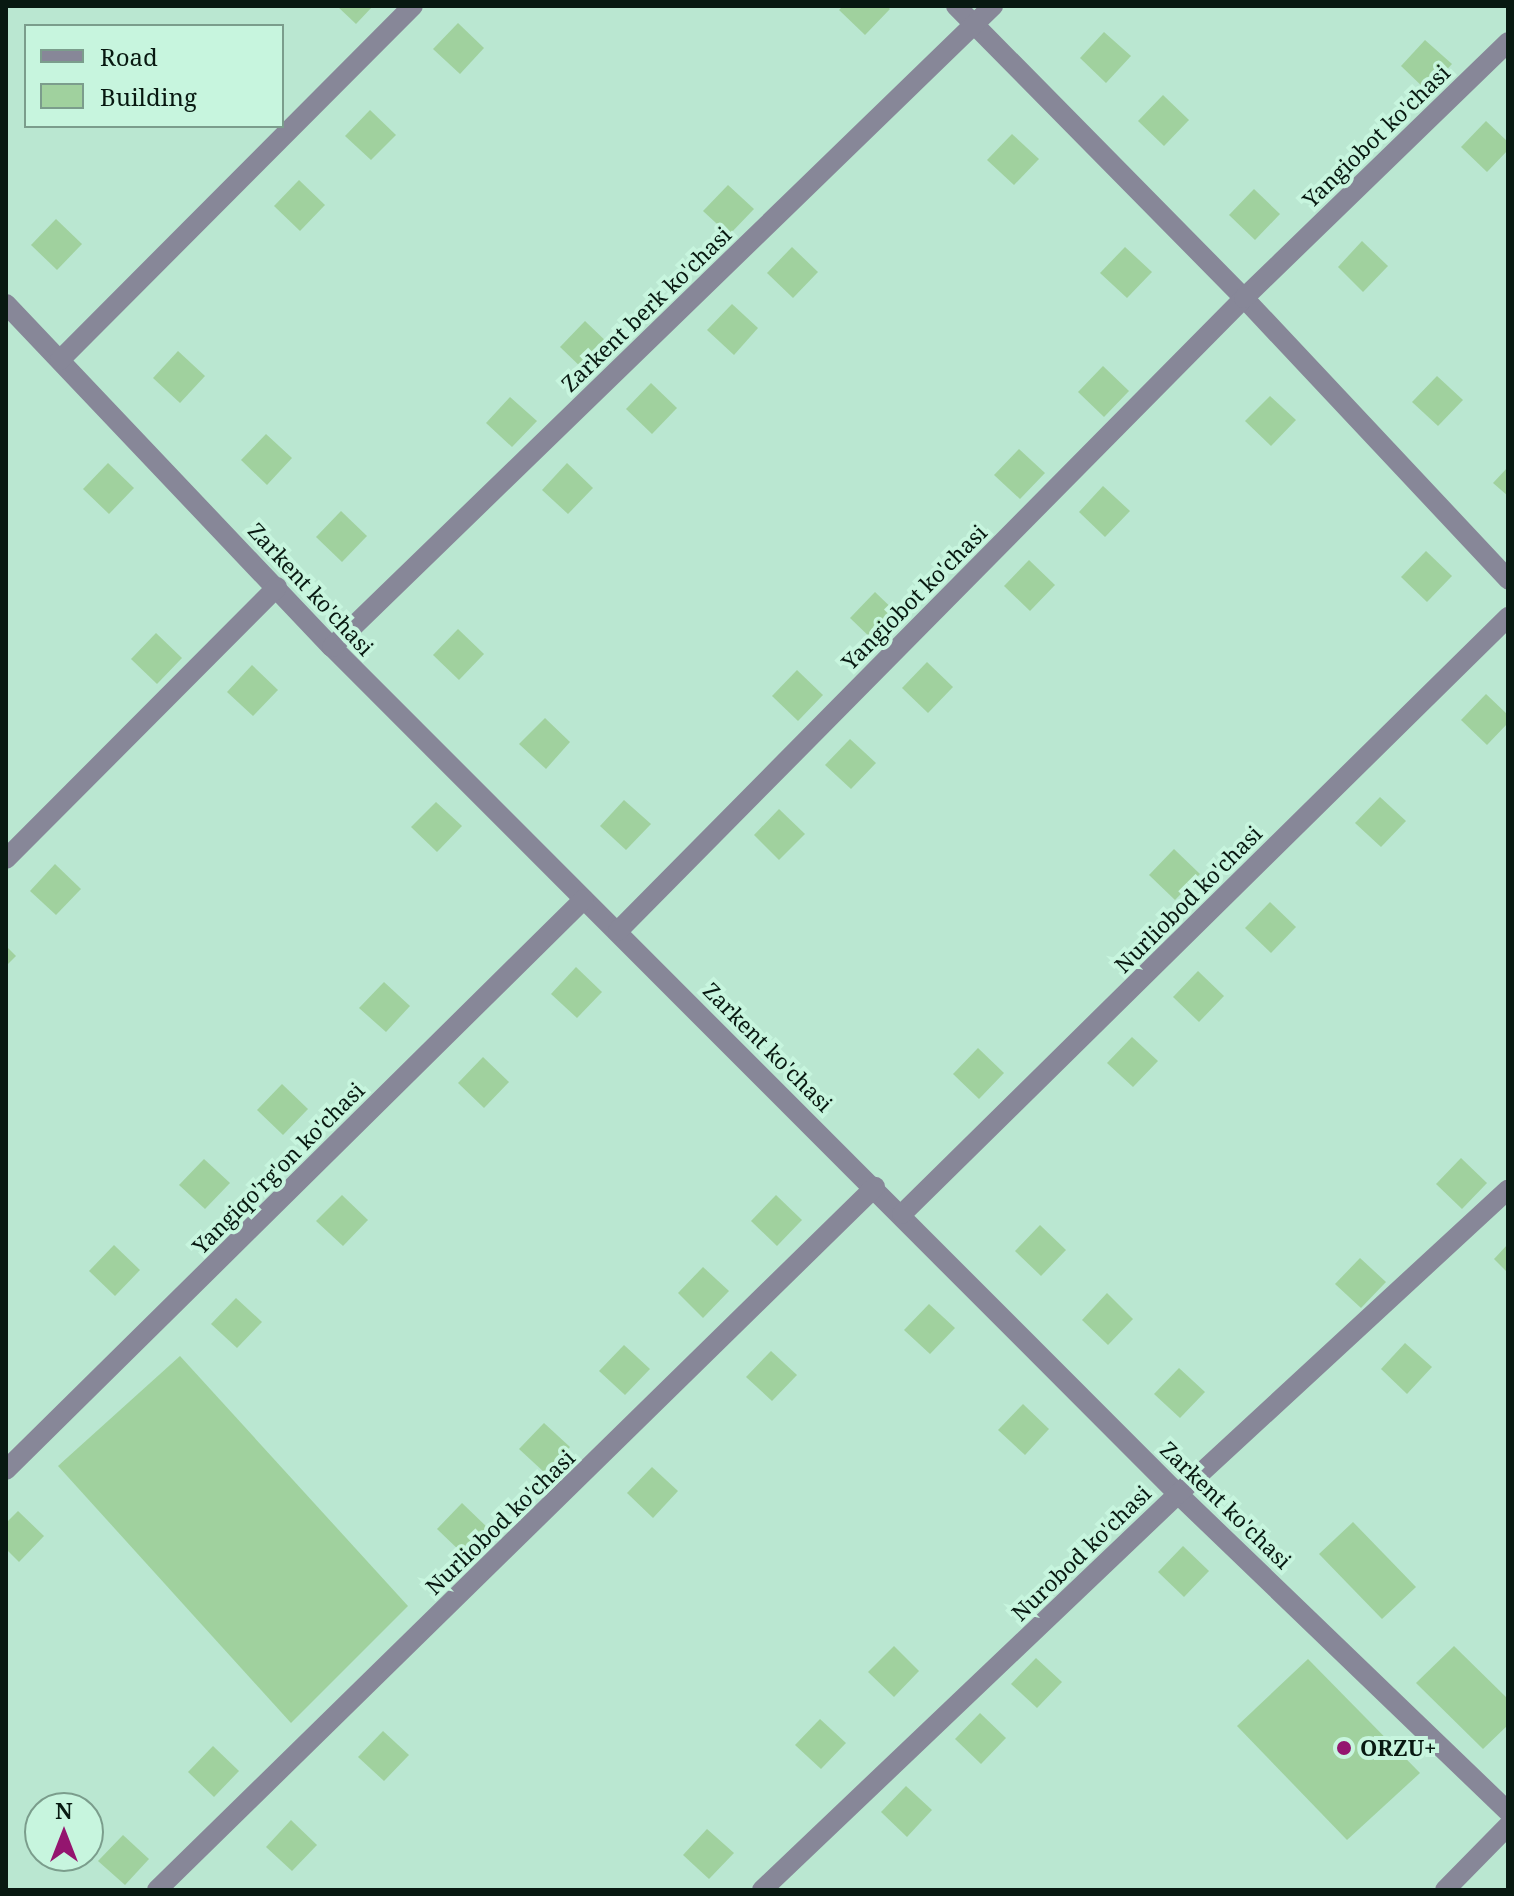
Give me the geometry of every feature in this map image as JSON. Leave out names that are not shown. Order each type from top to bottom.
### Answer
[{"type":"street","points":[[60,360],[413,6]]},
{"type":"street","points":[[956,6],[1244,298],[1508,579]]},
{"type":"street","name":"Zarkent berk ko'chasi","points":[[332,647],[993,6]]},
{"type":"street","name":"Yangiobot ko'chasi","points":[[618,931],[1244,298],[1508,42]]},
{"type":"street","name":"Zarkent ko'chasi","points":[[8,310],[60,360],[332,647],[902,1214],[1178,1494],[1505,1801]]},
{"type":"street","points":[[6,859],[277,587]]},
{"type":"street","name":"Nurliobod ko'chasi","points":[[902,1214],[1508,617]]},
{"type":"street","name":"Yangiqo'rg'on ko'chasi","points":[[10,1458],[584,899]]},
{"type":"street","name":"Nurliobod ko'chasi","points":[[157,1890],[875,1187]]},
{"type":"street","name":"Nurobod ko'chasi","points":[[762,1890],[1178,1494],[1508,1190]]},
{"type":"street","points":[[1445,1890],[1508,1826]]},
{"type":"building","points":[[337,6],[373,6],[356,24]]},
{"type":"building","points":[[843,6],[887,6],[890,9],[865,35],[839,10]]},
{"type":"building","points":[[458,23],[484,48],[460,74],[433,49]]},
{"type":"building","points":[[1104,32],[1131,56],[1106,83],[1080,58]]},
{"type":"building","points":[[1425,40],[1452,64],[1427,91],[1401,66]]},
{"type":"building","points":[[1163,95],[1189,120],[1164,146],[1138,121]]},
{"type":"building","points":[[370,110],[396,135],[371,160],[345,136]]},
{"type":"building","points":[[1486,121],[1508,142],[1508,150],[1487,172],[1461,147]]},
{"type":"building","points":[[1012,134],[1039,159],[1014,185],[987,160]]},
{"type":"building","points":[[299,180],[325,205],[300,231],[274,206]]},
{"type":"building","points":[[728,185],[754,209],[729,235],[703,211]]},
{"type":"building","points":[[1254,189],[1280,214],[1255,240],[1229,215]]},
{"type":"building","points":[[56,219],[82,244],[57,270],[31,245]]},
{"type":"building","points":[[1362,241],[1388,266],[1363,292],[1338,267]]},
{"type":"building","points":[[792,247],[818,272],[793,298],[767,273]]},
{"type":"building","points":[[1125,247],[1152,272],[1127,298],[1100,273]]},
{"type":"building","points":[[732,304],[758,328],[734,355],[707,330]]},
{"type":"building","points":[[585,321],[611,346],[586,372],[560,347]]},
{"type":"building","points":[[178,351],[205,376],[180,403],[153,378]]},
{"type":"building","points":[[1103,366],[1129,391],[1104,417],[1078,392]]},
{"type":"building","points":[[1437,376],[1463,400],[1438,426],[1412,402]]},
{"type":"building","points":[[651,383],[677,408],[652,434],[626,409]]},
{"type":"building","points":[[1270,396],[1296,420],[1271,446],[1245,421]]},
{"type":"building","points":[[510,397],[537,421],[512,447],[486,423]]},
{"type":"building","points":[[266,434],[292,458],[267,485],[241,460]]},
{"type":"building","points":[[1019,449],[1045,473],[1020,499],[994,475]]},
{"type":"building","points":[[108,463],[134,488],[109,514],[83,489]]},
{"type":"building","points":[[567,463],[593,488],[568,514],[542,490]]},
{"type":"building","points":[[1508,467],[1508,496],[1493,483]]},
{"type":"building","points":[[1103,486],[1130,511],[1105,537],[1079,512]]},
{"type":"building","points":[[341,511],[367,536],[342,562],[316,537]]},
{"type":"building","points":[[1426,551],[1452,576],[1427,602],[1401,577]]},
{"type":"building","points":[[1029,560],[1055,585],[1030,611],[1004,586]]},
{"type":"building","points":[[875,592],[901,617],[876,643],[850,618]]},
{"type":"building","points":[[458,629],[484,654],[459,680],[433,655]]},
{"type":"building","points":[[156,633],[182,658],[157,684],[131,659]]},
{"type":"building","points":[[927,662],[953,687],[928,713],[902,688]]},
{"type":"building","points":[[252,665],[278,690],[253,716],[227,692]]},
{"type":"building","points":[[797,670],[823,695],[798,721],[772,696]]},
{"type":"building","points":[[1486,694],[1508,715],[1508,723],[1487,745],[1461,720]]},
{"type":"building","points":[[545,718],[570,742],[546,769],[519,744]]},
{"type":"building","points":[[850,739],[876,763],[851,789],[825,765]]},
{"type":"building","points":[[1380,797],[1406,821],[1381,847],[1355,823]]},
{"type":"building","points":[[624,800],[651,824],[626,850],[600,826]]},
{"type":"building","points":[[436,802],[462,826],[437,852],[411,827]]},
{"type":"building","points":[[779,809],[805,834],[779,860],[754,835]]},
{"type":"building","points":[[1174,849],[1200,874],[1175,900],[1149,875]]},
{"type":"building","points":[[55,864],[81,889],[56,915],[30,891]]},
{"type":"building","points":[[1270,902],[1296,927],[1271,953],[1245,928]]},
{"type":"building","points":[[6,946],[16,956],[6,966]]},
{"type":"building","points":[[576,967],[602,992],[577,1018],[551,994]]},
{"type":"building","points":[[1198,971],[1224,996],[1199,1022],[1173,997]]},
{"type":"building","points":[[384,982],[410,1006],[386,1032],[359,1008]]},
{"type":"building","points":[[1132,1037],[1158,1061],[1133,1087],[1107,1063]]},
{"type":"building","points":[[978,1048],[1004,1073],[979,1099],[953,1074]]},
{"type":"building","points":[[483,1057],[509,1082],[484,1108],[458,1083]]},
{"type":"building","points":[[282,1084],[308,1109],[283,1135],[257,1110]]},
{"type":"building","points":[[1461,1158],[1487,1183],[1462,1209],[1436,1184]]},
{"type":"building","points":[[204,1159],[230,1183],[205,1209],[179,1185]]},
{"type":"building","points":[[342,1195],[368,1220],[343,1246],[316,1221]]},
{"type":"building","points":[[776,1195],[802,1220],[777,1246],[751,1221]]},
{"type":"building","points":[[1040,1225],[1066,1250],[1041,1276],[1015,1251]]},
{"type":"building","points":[[1508,1244],[1508,1273],[1494,1259]]},
{"type":"building","points":[[114,1245],[140,1270],[115,1296],[89,1271]]},
{"type":"building","points":[[1360,1258],[1386,1282],[1361,1308],[1335,1284]]},
{"type":"building","points":[[703,1267],[729,1291],[703,1318],[678,1293]]},
{"type":"building","points":[[1107,1293],[1133,1319],[1108,1345],[1082,1320]]},
{"type":"building","points":[[236,1298],[262,1322],[237,1348],[211,1324]]},
{"type":"building","points":[[929,1304],[955,1328],[930,1354],[904,1330]]},
{"type":"building","points":[[1405,1343],[1432,1367],[1407,1394],[1381,1369]]},
{"type":"building","points":[[624,1345],[650,1369],[625,1395],[599,1371]]},
{"type":"building","points":[[771,1351],[797,1375],[772,1401],[746,1377]]},
{"type":"building","points":[[180,1356],[408,1606],[291,1723],[58,1466]]},
{"type":"building","points":[[1179,1368],[1205,1392],[1180,1418],[1154,1394]]},
{"type":"building","points":[[1023,1404],[1049,1429],[1025,1455],[998,1430]]},
{"type":"building","points":[[544,1423],[570,1447],[545,1473],[519,1449]]},
{"type":"building","points":[[652,1467],[678,1491],[653,1518],[627,1493]]},
{"type":"building","points":[[462,1503],[488,1528],[463,1554],[437,1529]]},
{"type":"building","points":[[18,1511],[44,1536],[19,1562],[6,1549],[6,1523]]},
{"type":"building","points":[[1353,1522],[1416,1587],[1382,1619],[1319,1554]]},
{"type":"building","points":[[1183,1546],[1209,1571],[1184,1597],[1158,1572]]},
{"type":"building","points":[[894,1646],[919,1671],[894,1697],[868,1672]]},
{"type":"building","points":[[1454,1646],[1508,1699],[1508,1725],[1483,1749],[1416,1683]]},
{"type":"building","points":[[1036,1658],[1062,1682],[1037,1708],[1011,1684]]},
{"type":"building","points":[[1308,1659],[1420,1773],[1347,1840],[1237,1726]]},
{"type":"building","points":[[980,1713],[1006,1738],[981,1764],[955,1739]]},
{"type":"building","points":[[820,1719],[846,1743],[821,1769],[795,1745]]},
{"type":"building","points":[[383,1731],[409,1755],[384,1781],[358,1757]]},
{"type":"building","points":[[213,1746],[239,1771],[214,1797],[188,1772]]},
{"type":"building","points":[[906,1786],[932,1810],[907,1837],[881,1812]]},
{"type":"building","points":[[291,1820],[317,1845],[292,1871],[266,1847]]},
{"type":"building","points":[[707,1829],[734,1853],[709,1879],[683,1855]]},
{"type":"building","points":[[123,1835],[149,1859],[125,1885],[104,1866],[104,1855]]},
{"type":"place","name":"ORZU+","points":[[1344,1748]]}]
